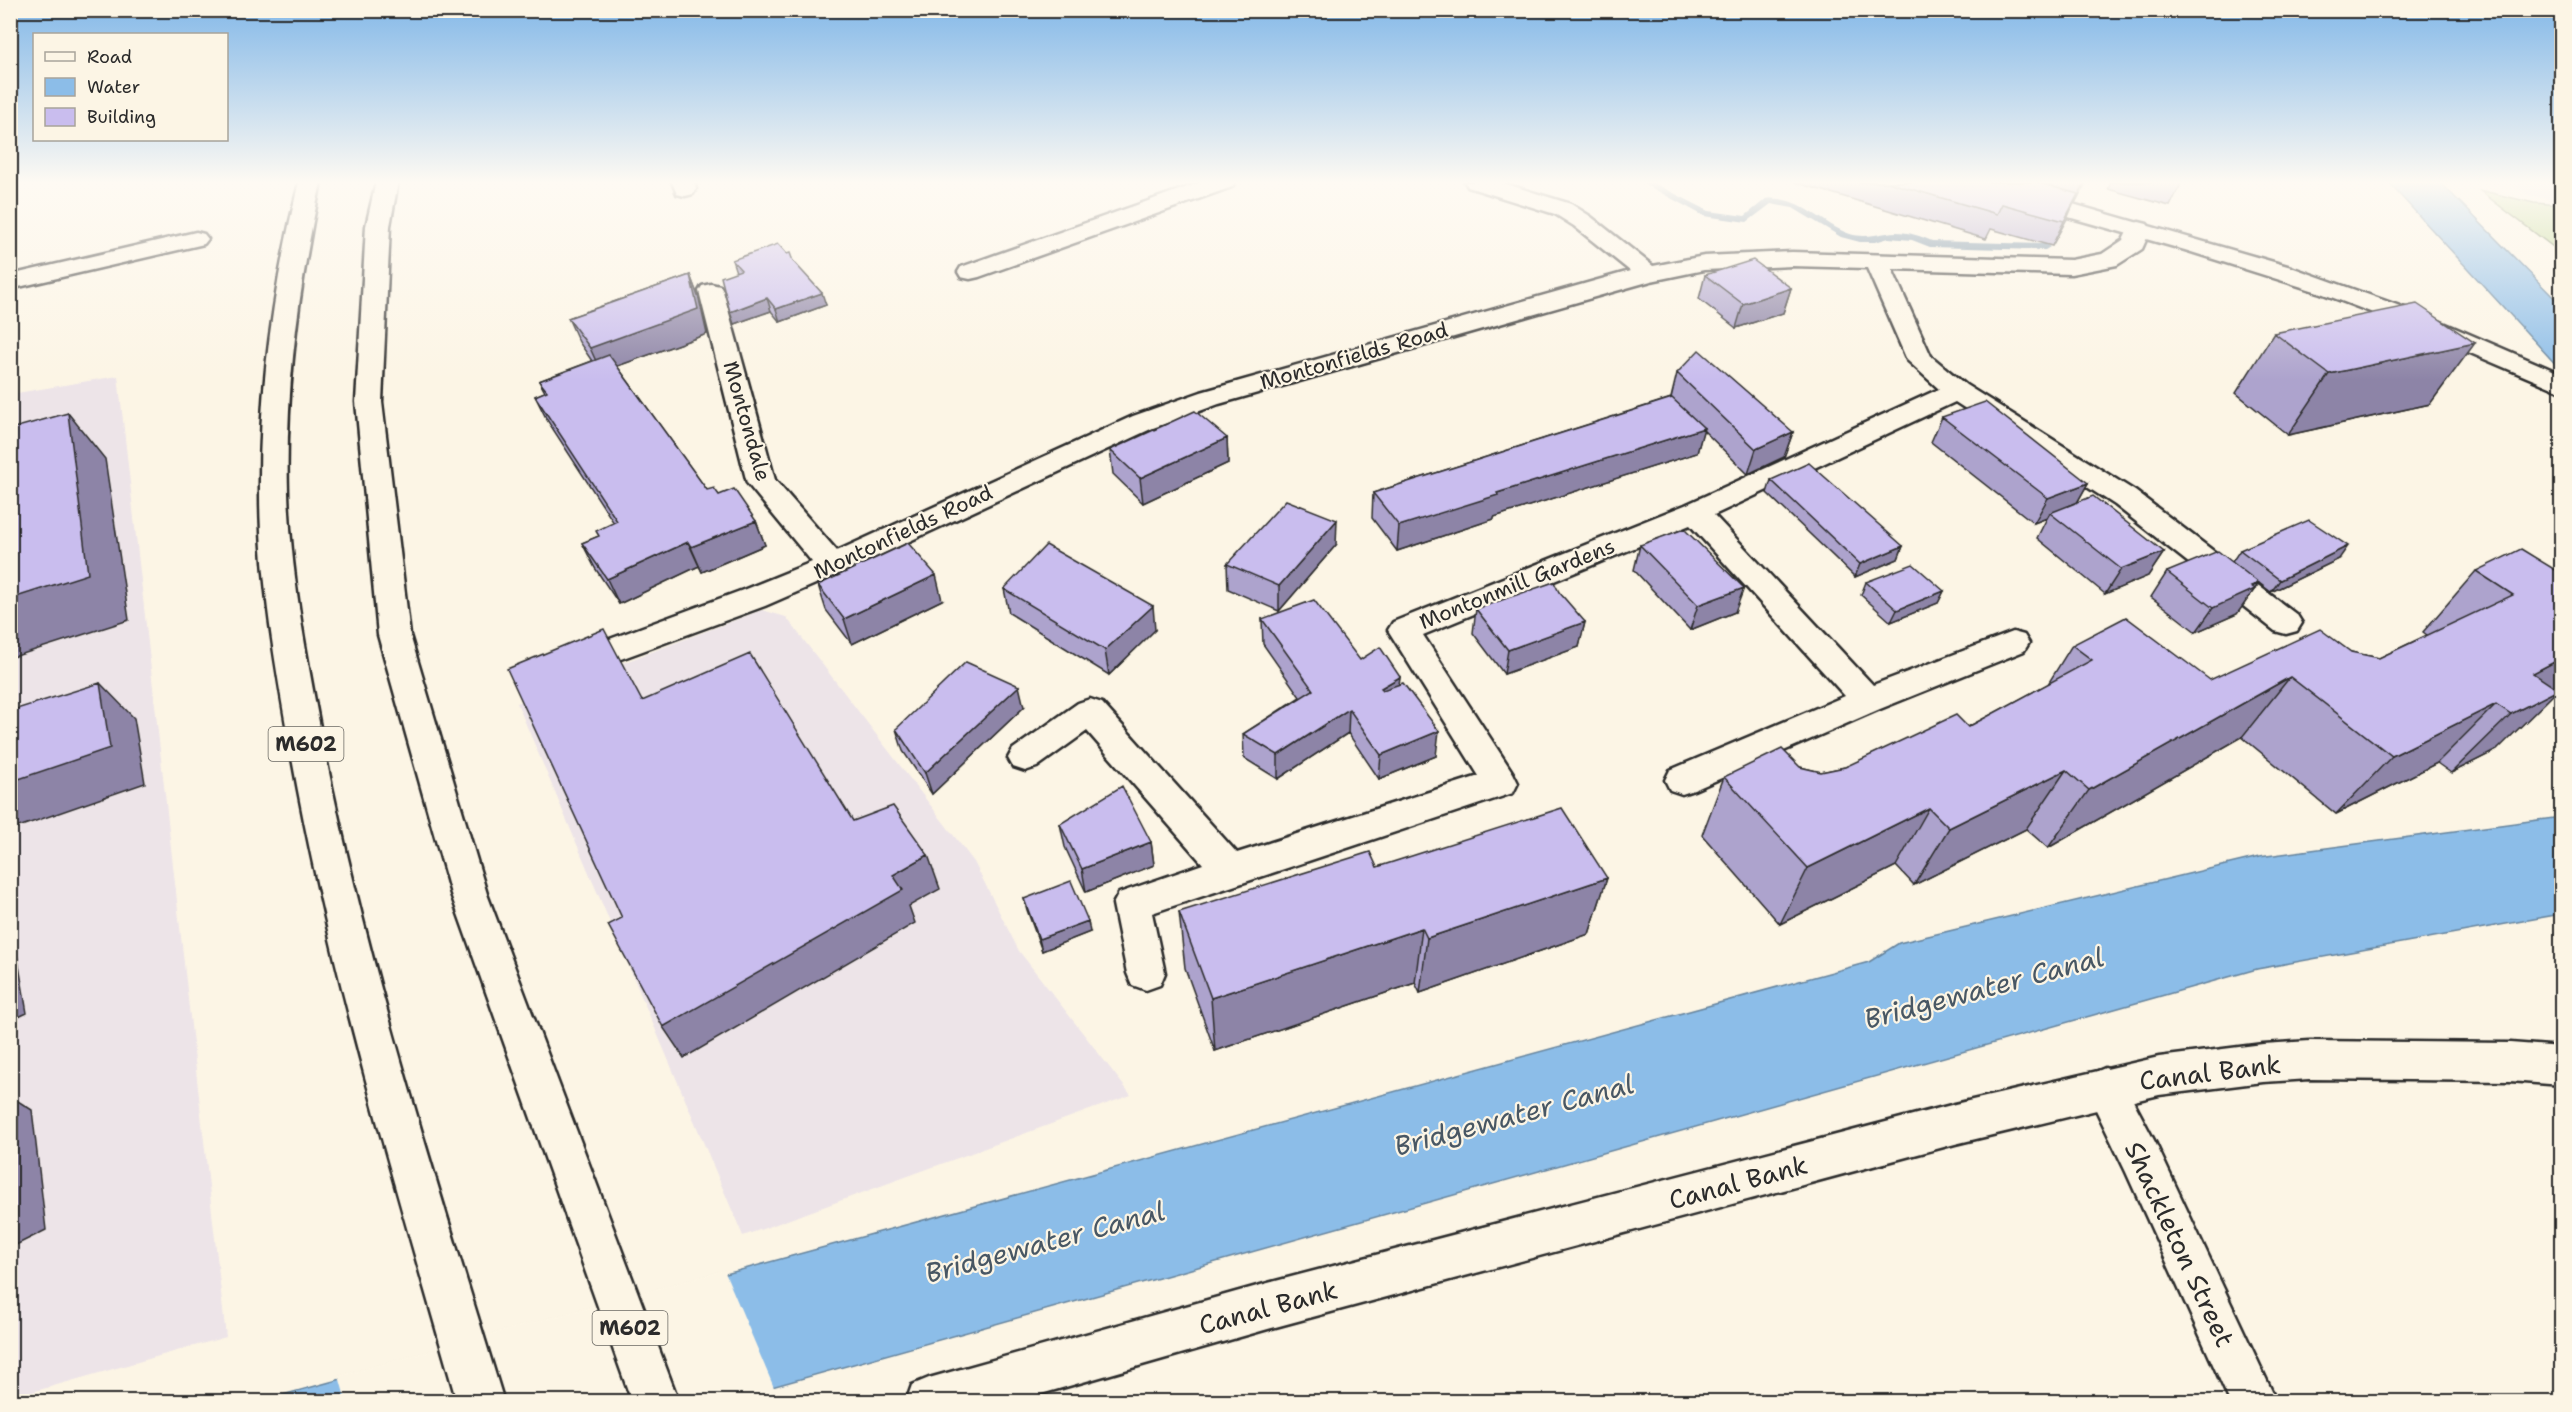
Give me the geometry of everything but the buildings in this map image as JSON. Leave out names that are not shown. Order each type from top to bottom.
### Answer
[{"type":"main road","points":[[10,282],[158,248]]},
{"type":"main road","name":"M602","points":[[295,248],[283,313],[274,415],[274,496],[281,584],[315,800],[351,952],[481,1401]]},
{"type":"main road","name":"M602","points":[[377,248],[369,402],[394,635],[469,894],[656,1401]]},
{"type":"main road","points":[[970,272],[1038,248]]},
{"type":"main road","points":[[1615,248],[1648,274]]},
{"type":"main road","name":"Montonfields Road","points":[[599,655],[754,598],[832,565],[1143,422],[1210,398],[1410,339],[1648,274],[1704,263],[1792,259],[2071,267],[2109,260],[2128,248]]},
{"type":"main road","points":[[2199,248],[2328,288],[2562,384]]},
{"type":"main road","points":[[1877,262],[1920,360],[1957,391],[2125,498],[2286,623]]},
{"type":"main road","name":"Montondale","points":[[711,291],[761,483],[832,565]]},
{"type":"main road","name":"Montonmill Gardens","points":[[1146,973],[1132,904],[1501,783],[1404,630],[1695,512],[1957,391]]},
{"type":"main road","points":[[1695,512],[1868,700]]},
{"type":"main road","points":[[1682,780],[1868,700],[2013,643]]},
{"type":"main road","points":[[1024,758],[1090,712],[1230,870]]},
{"type":"main road","name":"Canal Bank","points":[[929,1401],[1268,1306],[1955,1124],[2158,1076],[2215,1068],[2310,1060],[2510,1062],[2562,1066]]},
{"type":"main road","name":"Shackleton Street","points":[[2105,1087],[2254,1401]]},
{"type":"shaded area","points":[[118,376],[226,1337],[11,1398],[11,394]]},
{"type":"shaded area","points":[[762,610],[786,617],[974,862],[1019,951],[1131,1095],[743,1236],[517,703]]},
{"type":"water","points":[[2449,248],[2505,248],[2561,305],[2561,370]]},
{"type":"water","name":"Bridgewater Canal","points":[[2561,817],[2561,914],[2257,969],[722,1401],[257,1402],[1869,962],[1899,943],[2259,857]]},
{"type":"pier","points":[[724,1270],[775,1390],[733,1402],[346,1401],[339,1376]]}]
